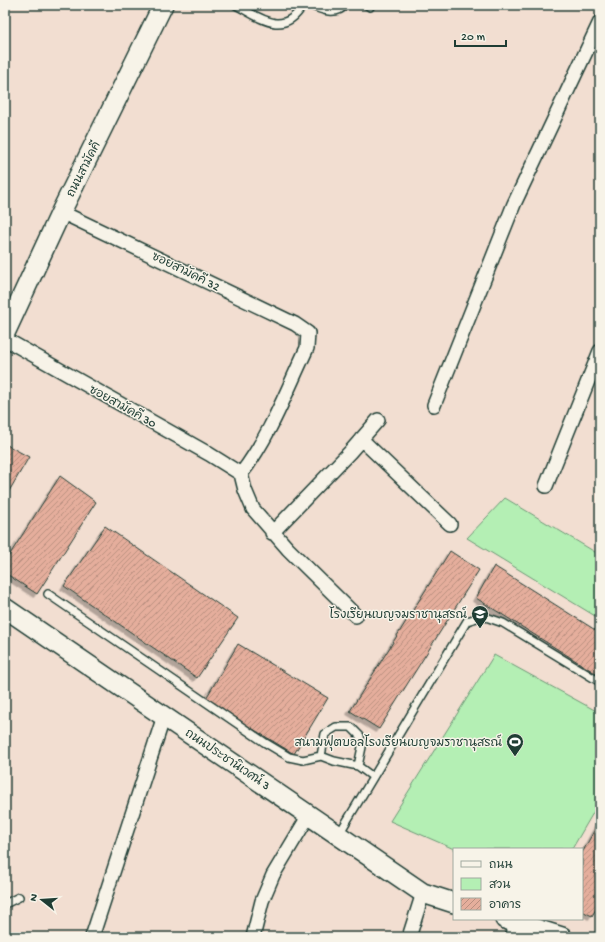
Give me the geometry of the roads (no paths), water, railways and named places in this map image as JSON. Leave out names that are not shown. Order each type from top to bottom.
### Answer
[{"type":"street","name":"ถนนสามัคคี","points":[[5,333],[61,212],[163,5]]},
{"type":"street","points":[[434,405],[514,204],[600,22]]},
{"type":"street","name":"ซอยสามัคคี 32","points":[[61,212],[295,324],[308,334],[307,348],[268,430],[255,455],[241,474]]},
{"type":"street","name":"ซอยสามัคคี 30","points":[[5,339],[202,450],[241,474]]},
{"type":"street","points":[[546,486],[600,351]]},
{"type":"street","points":[[272,532],[361,440],[378,420]]},
{"type":"street","points":[[361,440],[450,524]]},
{"type":"street","points":[[241,474],[245,490],[253,509],[272,532],[356,616]]},
{"type":"street","name":"ถนนประชานิเวศน์ 3","points":[[5,608],[339,834],[423,893],[453,903]]},
{"type":"street","points":[[92,937],[164,716]]},
{"type":"street","points":[[253,937],[262,901],[273,875],[309,815]]},
{"type":"street","points":[[408,937],[423,893]]},
{"type":"street","points":[[509,926],[562,937]]},
{"type":"lane","points":[[236,5],[274,24],[286,22],[297,15],[302,5]]},
{"type":"lane","points":[[310,5],[317,9],[331,12],[343,8],[345,5]]},
{"type":"lane","points":[[48,594],[264,742],[290,757],[303,760],[321,756],[334,762],[358,766],[373,777]]},
{"type":"lane","points":[[339,834],[467,621],[483,616],[503,623],[600,682]]},
{"type":"lane","points":[[321,756],[325,734],[336,726],[351,727],[360,736],[362,747],[358,766]]},
{"type":"lane","points":[[5,904],[19,897]]},
{"type":"place","name":"โรงเรียนเบญจมราชานุสรณ์","points":[[480,629]]},
{"type":"place","name":"สนามฟุตบอลโรงเรียนเบญจมราชานุสรณ์","points":[[515,757]]}]
